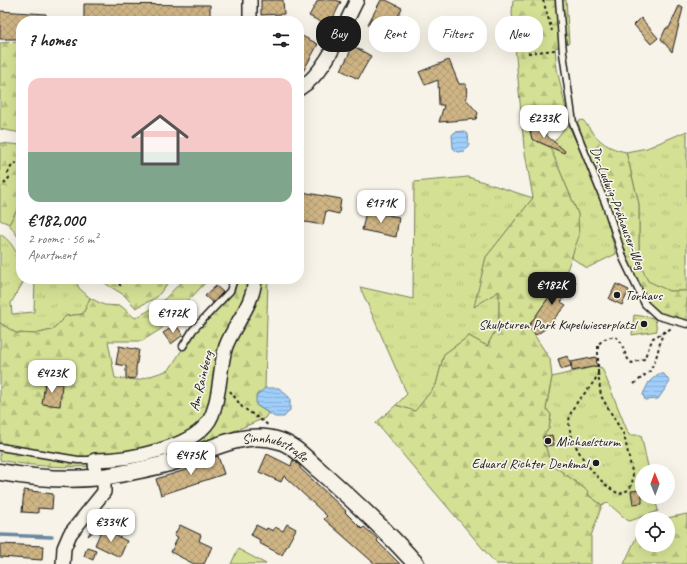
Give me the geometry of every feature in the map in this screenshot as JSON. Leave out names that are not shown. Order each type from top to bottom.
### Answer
[{"type":"street","points":[[250,0],[250,16]]},
{"type":"street","points":[[304,85],[314,77],[324,64],[357,0]]},
{"type":"street","name":"Am Rainberg","points":[[95,460],[110,460],[164,449],[185,441],[202,430],[212,415],[226,346],[249,303],[254,284]]},
{"type":"street","name":"Sinnhubstraße","points":[[0,472],[40,478],[100,477],[159,466],[237,440],[257,437],[282,441],[292,446],[354,500],[393,537],[416,564]]},
{"type":"street","points":[[62,564],[64,548],[70,534],[104,492],[95,460]]},
{"type":"lane","name":"Dr.-Ludwig-Prähauser-Weg","points":[[559,0],[562,50],[572,122],[606,205],[624,260],[645,304],[658,316],[675,322],[687,324]]},
{"type":"lane","name":"Am Rainberg","points":[[184,346],[193,330],[230,291],[232,284]]},
{"type":"lane","name":"Am Rainberg","points":[[0,447],[78,460],[95,460]]},
{"type":"path","points":[[542,0],[553,35],[562,50]]},
{"type":"path","points":[[528,53],[553,50]]},
{"type":"path","points":[[4,184],[9,178],[8,173],[12,165],[16,163]]},
{"type":"path","points":[[598,373],[595,381],[571,411],[568,422],[570,433],[576,447],[602,483],[620,494],[628,490],[632,485],[633,476],[624,435],[600,396],[597,350],[601,342],[609,337],[616,336],[619,339],[626,359],[632,363],[636,363],[644,359],[653,338],[663,332],[671,330],[675,322]]},
{"type":"path","points":[[634,384],[650,371],[656,358],[663,332]]},
{"type":"path","points":[[230,390],[242,408],[272,428]]},
{"type":"green space","points":[[513,0],[566,0],[569,43],[555,48],[557,69],[567,114],[533,117],[534,128],[530,131],[532,139],[550,147],[578,214],[579,236],[567,270],[529,327],[550,359],[552,377],[546,408],[551,415],[549,428],[543,437],[550,463],[589,492],[588,495],[602,505],[591,536],[591,564],[496,564],[376,423],[396,405],[415,411],[436,385],[444,354],[469,336],[487,346],[499,324],[499,291],[474,307],[486,257],[533,198],[524,147],[516,52],[543,52],[543,16],[512,16]]},
{"type":"green space","points":[[16,42],[16,132],[0,129],[0,43]]},
{"type":"green space","points":[[583,120],[601,141],[611,147],[626,152],[639,204],[639,262],[648,281],[669,291],[687,291],[687,321],[661,313],[646,301],[627,261],[607,202],[576,122]]},
{"type":"green space","points":[[568,124],[600,193],[616,254],[587,268],[572,258],[578,214],[550,147]]},
{"type":"green space","points":[[687,131],[687,291],[669,291],[647,281],[639,262],[639,204],[626,152],[647,148]]},
{"type":"green space","points":[[0,143],[16,145],[16,212],[9,224],[0,220]]},
{"type":"green space","points":[[468,177],[533,198],[486,257],[475,306],[499,291],[499,324],[487,346],[469,336],[444,354],[436,385],[415,412],[396,405],[407,394],[360,287],[413,299],[414,182]]},
{"type":"green space","points":[[16,211],[16,234],[9,224]]},
{"type":"green space","points":[[0,234],[14,248],[16,254],[16,284],[22,284],[11,303],[12,314],[34,312],[35,284],[77,284],[79,288],[90,298],[83,314],[66,316],[52,330],[35,334],[16,333],[0,323]]},
{"type":"green space","points":[[106,284],[167,284],[157,297],[136,308],[124,295]]},
{"type":"green space","points":[[179,284],[204,284],[161,329],[142,341],[108,341],[115,378],[138,380],[169,370],[194,331],[234,292],[236,284],[268,284],[265,388],[257,396],[256,405],[268,413],[265,418],[188,448],[158,458],[136,462],[113,465],[65,467],[20,464],[0,460],[0,323],[16,333],[35,334],[52,330],[66,316],[83,314],[90,298],[104,305],[121,306],[135,318],[159,305]]},
{"type":"green space","name":"Skulpturen Park Kupelwieserplatzl","points":[[634,315],[655,318],[657,331],[632,335]]},
{"type":"green space","points":[[597,366],[602,368],[629,435],[641,435],[647,464],[635,464],[635,504],[656,504],[658,511],[635,512],[635,519],[630,521],[627,520],[608,503],[602,505],[588,495],[589,492],[550,463],[543,437],[549,428],[551,415],[546,408],[552,377]]},
{"type":"green space","points":[[687,514],[687,564],[624,564],[635,540],[635,552],[675,552],[675,516]]},
{"type":"green space","points":[[238,549],[266,564],[231,564]]},
{"type":"water","points":[[464,131],[468,134],[469,147],[465,151],[457,152],[453,148],[452,135],[455,132]]},
{"type":"water","points":[[658,374],[664,374],[670,382],[658,399],[645,400],[643,394],[649,382]]},
{"type":"water","points":[[265,388],[279,388],[290,398],[290,410],[284,417],[275,417],[256,405],[256,396]]},
{"type":"building","points":[[261,0],[283,0],[284,14],[261,15]]},
{"type":"building","points":[[318,0],[336,0],[341,2],[334,16],[316,16],[316,20],[309,16]]},
{"type":"building","points":[[381,0],[386,0],[402,8],[398,16],[372,16]]},
{"type":"building","points":[[84,4],[210,5],[210,16],[84,16]]},
{"type":"building","points":[[679,6],[683,8],[672,52],[661,39],[666,28],[669,28]]},
{"type":"building","points":[[0,11],[46,14],[46,16],[16,16],[16,39],[0,39]]},
{"type":"building","points":[[641,18],[658,38],[651,44],[634,25]]},
{"type":"building","points":[[304,37],[316,43],[316,48],[304,70]]},
{"type":"building","points":[[361,50],[371,56],[358,79],[341,70],[350,52],[361,52]]},
{"type":"building","points":[[449,60],[459,84],[466,84],[467,98],[465,98],[478,113],[476,119],[439,122],[444,105],[439,105],[438,80],[425,85],[419,72]]},
{"type":"building","points":[[534,128],[544,130],[548,137],[565,151],[564,153],[532,139],[530,130]]},
{"type":"building","points":[[304,192],[341,199],[339,214],[326,211],[323,225],[304,222]]},
{"type":"building","points":[[366,211],[399,217],[396,237],[362,230]]},
{"type":"building","points":[[565,274],[576,282],[561,302],[566,305],[545,329],[536,335],[528,327]]},
{"type":"building","name":"Torhaus","points":[[616,284],[629,290],[622,305],[609,299]]},
{"type":"building","points":[[216,286],[223,292],[213,303],[205,296]]},
{"type":"building","points":[[176,325],[183,335],[171,344],[163,333]]},
{"type":"building","points":[[119,346],[139,350],[136,378],[126,379],[126,366],[116,364]]},
{"type":"building","points":[[568,356],[571,366],[561,369],[558,359]]},
{"type":"building","points":[[596,357],[597,366],[572,371],[571,362]]},
{"type":"building","points":[[45,383],[62,384],[60,406],[42,404]]},
{"type":"building","name":"Michaelsturm","points":[[552,435],[554,445],[544,446],[543,437]]},
{"type":"building","points":[[267,454],[291,466],[293,460],[295,461],[300,468],[346,511],[345,512],[362,529],[364,527],[378,539],[377,541],[400,564],[375,564],[324,519],[327,516],[284,476],[281,482],[259,472]]},
{"type":"building","points":[[218,456],[224,474],[161,495],[156,479],[192,468],[191,466]]},
{"type":"building","points":[[24,490],[53,494],[52,509],[38,508],[38,513],[22,512]]},
{"type":"building","points":[[631,491],[635,491],[635,504],[633,504]]},
{"type":"building","points":[[109,508],[114,515],[88,536],[98,517]]},
{"type":"building","points":[[287,524],[296,529],[282,555],[259,543],[260,540],[251,535],[256,525],[266,530],[267,528],[273,531],[275,527],[283,531]]},
{"type":"building","points":[[180,525],[201,535],[199,541],[212,547],[204,564],[194,564],[171,552],[178,537],[174,536]]},
{"type":"building","points":[[102,529],[127,541],[120,557],[95,545]]},
{"type":"building","points":[[0,544],[43,546],[42,560],[0,557]]},
{"type":"building","points":[[87,547],[96,550],[93,560],[84,556]]},
{"type":"waterway","points":[[0,535],[52,537]]},
{"type":"place","name":"Torhaus","points":[[617,295]]},
{"type":"place","name":"Skulpturen Park Kupelwieserplatzl","points":[[644,324]]},
{"type":"place","name":"Michaelsturm","points":[[548,441]]},
{"type":"place","name":"Eduard Richter Denkmal","points":[[596,463]]}]
